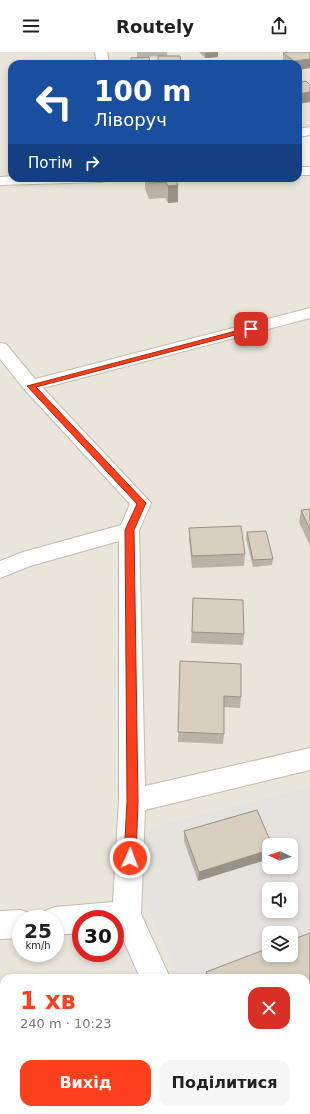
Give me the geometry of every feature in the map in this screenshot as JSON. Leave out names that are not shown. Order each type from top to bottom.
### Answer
[{"type":"street","points":[[31,386],[310,313]]},
{"type":"street","points":[[0,348],[31,386],[141,503],[129,530],[132,801],[128,916],[153,974]]},
{"type":"street","points":[[0,570],[23,560],[129,530]]},
{"type":"street","points":[[132,801],[310,759]]},
{"type":"street","points":[[124,916],[128,916]]},
{"type":"street","points":[[0,925],[12,924]]},
{"type":"shaded area","points":[[0,52],[310,52],[310,131],[302,132],[302,60],[8,60],[8,182],[302,182],[302,171],[310,171],[310,786],[143,829],[136,884],[176,974],[0,974]]},
{"type":"shaded area","points":[[310,786],[310,974],[176,974],[136,884],[143,829]]},
{"type":"building","points":[[310,52],[310,59],[293,60],[283,53]]},
{"type":"building","points":[[158,56],[180,56],[180,60],[158,60]]},
{"type":"building","points":[[149,57],[150,60],[131,60],[131,58]]},
{"type":"building","points":[[306,81],[310,85],[310,92],[302,93],[302,82]]},
{"type":"building","points":[[166,182],[177,182],[178,185],[168,186]]},
{"type":"building","points":[[310,509],[310,530],[301,510]]},
{"type":"building","points":[[241,526],[245,554],[192,556],[189,528]]},
{"type":"building","points":[[266,531],[273,559],[253,560],[247,532]]},
{"type":"building","points":[[193,598],[243,600],[244,634],[192,632]]},
{"type":"building","points":[[180,661],[241,664],[241,697],[224,696],[224,734],[178,732]]},
{"type":"building","points":[[257,810],[269,838],[262,838],[262,852],[199,872],[184,831]]},
{"type":"building","points":[[310,933],[310,974],[207,974],[206,972],[262,951],[262,962],[298,962],[298,937]]},
{"type":"route","points":[[130,858],[132,801],[129,530],[141,503],[31,386],[251,329]]}]
